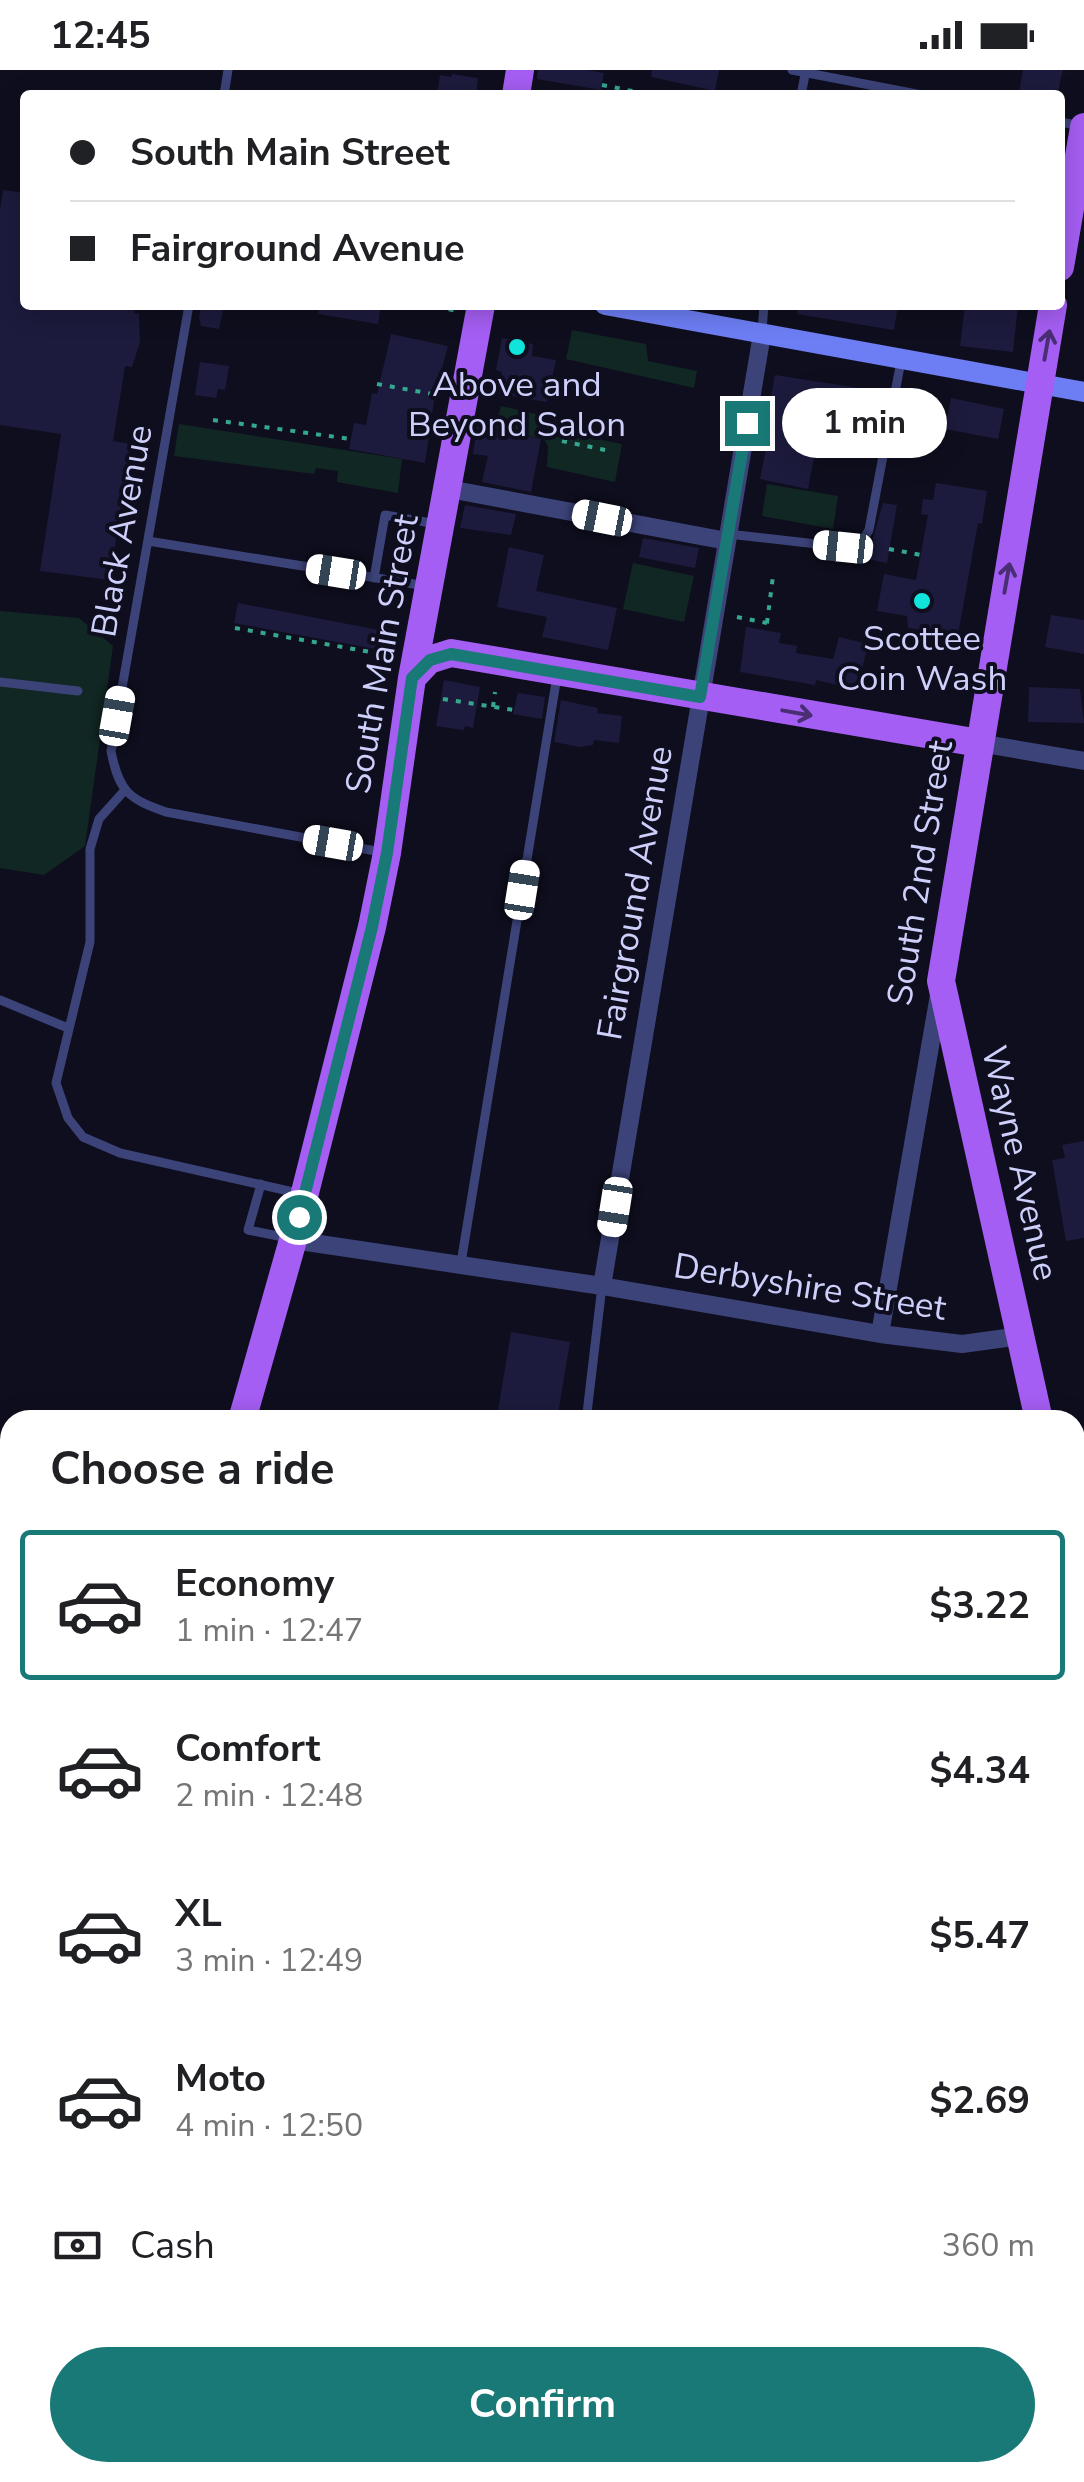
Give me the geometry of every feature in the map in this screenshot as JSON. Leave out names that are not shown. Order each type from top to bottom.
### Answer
[{"type":"main road","points":[[1065,238],[1084,127]]},
{"type":"main road","name":"South Main Street","points":[[245,1410],[294,1240],[387,853],[404,667],[422,623],[442,524],[470,310]]},
{"type":"main road","name":"South 2nd Street","points":[[941,981],[1053,310]]},
{"type":"main road","points":[[422,623],[432,640],[451,654],[979,743]]},
{"type":"main road","points":[[404,667],[451,654]]},
{"type":"main road","name":"Wayne Avenue","points":[[941,981],[1037,1410]]},
{"type":"street","points":[[632,310],[1084,392]]},
{"type":"street","name":"Fairground Avenue","points":[[602,1286],[762,334]]},
{"type":"street","points":[[448,489],[728,538]]},
{"type":"street","points":[[979,743],[1084,761]]},
{"type":"street","name":"South 2nd Street","points":[[880,1334],[941,981]]},
{"type":"street","name":"Derbyshire Street","points":[[294,1240],[602,1286],[880,1334],[962,1344],[1021,1336]]},
{"type":"lane","points":[[792,70],[898,90]]},
{"type":"lane","name":"Black Avenue","points":[[126,790],[116,778],[111,751],[188,310]]},
{"type":"lane","points":[[762,334],[764,310]]},
{"type":"lane","points":[[728,538],[843,547],[864,540],[901,360]]},
{"type":"lane","points":[[374,578],[384,515],[442,524]]},
{"type":"lane","points":[[148,541],[428,586]]},
{"type":"lane","points":[[461,1264],[557,674]]},
{"type":"lane","points":[[0,682],[78,691]]},
{"type":"lane","points":[[305,1195],[120,1153],[83,1137],[68,1118],[56,1082],[90,942],[90,848],[99,819],[126,790],[134,801],[166,812],[387,853]]},
{"type":"lane","points":[[0,1000],[68,1028]]},
{"type":"lane","points":[[260,1184],[248,1230],[294,1240]]},
{"type":"lane","points":[[587,1410],[602,1286]]},
{"type":"path","points":[[602,85],[627,90]]},
{"type":"path","points":[[377,384],[442,396]]},
{"type":"path","points":[[212,420],[350,439]]},
{"type":"path","points":[[562,441],[610,451]]},
{"type":"path","points":[[889,549],[921,554]]},
{"type":"path","points":[[737,617],[766,626],[773,576]]},
{"type":"path","points":[[235,628],[404,667]]},
{"type":"path","points":[[493,707],[495,692]]},
{"type":"path","points":[[444,699],[514,710]]},
{"type":"green space","points":[[572,330],[646,344],[648,361],[697,371],[694,388],[566,359]]},
{"type":"green space","points":[[501,406],[540,415],[541,420],[550,421],[552,417],[601,431],[602,440],[622,444],[615,482],[547,467],[548,446],[544,439],[495,430]]},
{"type":"green space","points":[[179,424],[402,459],[398,493],[337,482],[338,471],[316,468],[314,474],[174,456]]},
{"type":"green space","points":[[767,484],[838,496],[833,529],[762,516]]},
{"type":"green space","points":[[633,563],[694,576],[684,622],[623,609]]},
{"type":"green space","points":[[0,611],[79,618],[113,646],[85,846],[44,875],[0,868]]},
{"type":"building","points":[[538,70],[604,73],[601,90],[537,79]]},
{"type":"building","points":[[652,70],[719,70],[715,90],[651,77]]},
{"type":"building","points":[[1023,70],[1063,70],[1058,90],[1019,90]]},
{"type":"building","points":[[452,74],[478,78],[477,90],[438,90],[440,75]]},
{"type":"building","points":[[3,190],[20,192],[20,310],[135,310],[139,314],[140,342],[132,367],[125,366],[113,441],[130,444],[110,580],[40,571],[61,434],[0,425]]},
{"type":"building","points":[[200,310],[223,310],[219,329],[201,326]]},
{"type":"building","points":[[318,310],[380,310],[378,324],[318,314]]},
{"type":"building","points":[[797,310],[897,310],[894,330],[797,314]]},
{"type":"building","points":[[964,310],[1017,310],[1013,352],[960,346]]},
{"type":"building","points":[[391,334],[448,346],[435,393],[425,463],[349,449],[354,423],[366,425]]},
{"type":"building","points":[[502,338],[533,344],[532,356],[556,360],[547,402],[499,394],[502,372],[496,370]]},
{"type":"building","points":[[200,362],[229,366],[225,390],[218,389],[216,398],[195,395]]},
{"type":"building","points":[[775,375],[885,392],[880,422],[874,421],[871,444],[819,431],[808,489],[760,479]]},
{"type":"building","points":[[951,398],[1004,409],[998,439],[945,429]]},
{"type":"building","points":[[477,427],[541,439],[531,492],[482,482],[488,456],[473,454]]},
{"type":"building","points":[[936,483],[987,491],[958,635],[908,628],[907,616],[877,611],[884,574],[916,580],[928,515],[921,514],[923,499],[933,500]]},
{"type":"building","points":[[883,503],[897,505],[887,563],[867,559]]},
{"type":"building","points":[[465,505],[516,514],[511,535],[460,528]]},
{"type":"building","points":[[643,538],[699,548],[695,568],[639,557]]},
{"type":"building","points":[[509,547],[544,555],[536,591],[617,608],[608,650],[542,637],[547,617],[497,607]]},
{"type":"building","points":[[238,603],[384,631],[381,650],[234,623]]},
{"type":"building","points":[[1051,615],[1084,620],[1084,654],[1045,647]]},
{"type":"building","points":[[746,627],[781,633],[779,643],[797,646],[796,653],[833,659],[839,637],[868,644],[857,690],[816,680],[815,685],[740,672]]},
{"type":"building","points":[[444,680],[480,687],[473,728],[436,726]]},
{"type":"building","points":[[1029,687],[1080,689],[1084,723],[1028,722]]},
{"type":"building","points":[[518,693],[545,697],[542,719],[513,714]]},
{"type":"building","points":[[561,700],[598,708],[597,713],[622,716],[619,743],[594,740],[593,745],[580,747],[554,742]]},
{"type":"building","points":[[1084,1141],[1084,1238],[1066,1241],[1052,1160],[1065,1158],[1062,1145]]},
{"type":"building","points":[[511,1332],[570,1342],[559,1410],[498,1410]]},
{"type":"place","name":"Above and Beyond Salon","points":[[517,347]]},
{"type":"place","name":"Scottee Coin Wash","points":[[922,601]]},
{"type":"route","points":[[299,1217],[372,927],[387,853],[412,678],[430,660],[451,654],[700,697],[747,423]]}]
